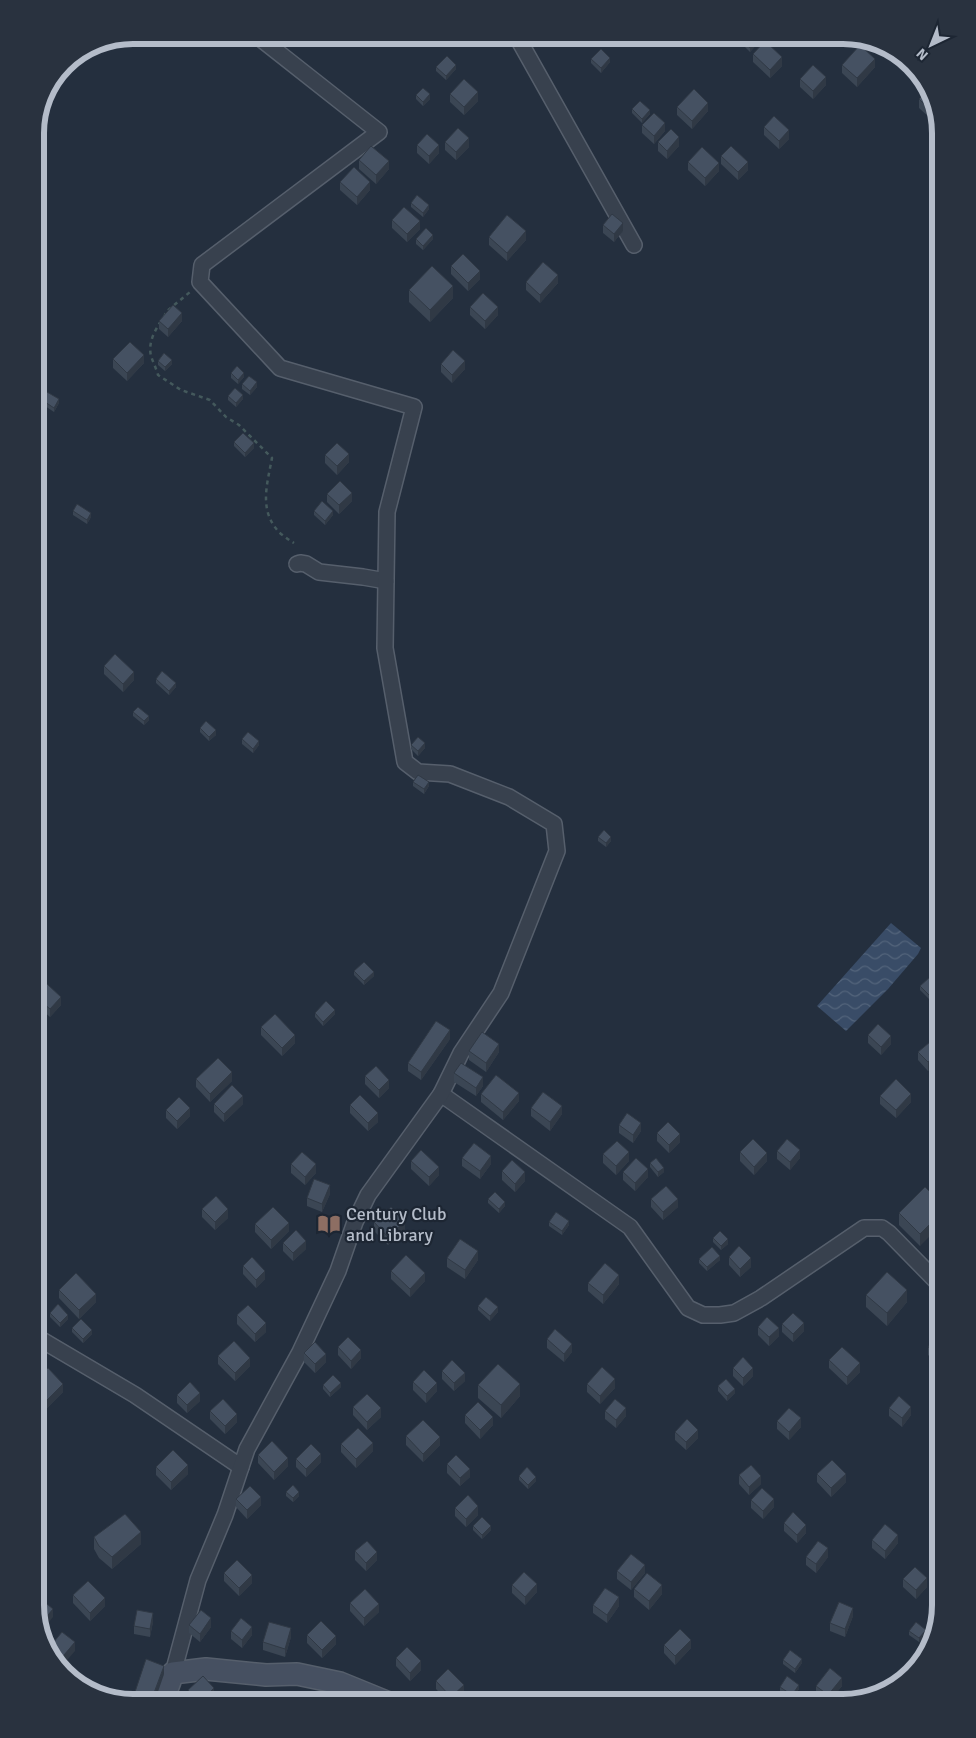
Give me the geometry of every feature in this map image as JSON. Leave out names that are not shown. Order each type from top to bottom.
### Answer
[{"type":"street","points":[[165,1694],[173,1673],[198,1580],[224,1515],[247,1449],[300,1352],[338,1271],[355,1222],[368,1195],[441,1094],[461,1053],[501,993],[557,851],[554,824],[510,797],[450,774],[418,772],[406,762],[385,648],[387,512],[414,407],[280,368],[200,282],[202,265],[379,132],[267,44]]},
{"type":"street","points":[[521,44],[634,245]]},
{"type":"street","points":[[297,564],[306,564],[319,572],[363,577],[386,582]]},
{"type":"street","points":[[441,1094],[630,1227],[688,1308],[703,1314],[720,1315],[734,1313],[761,1298],[864,1228],[882,1228],[890,1233],[932,1277]]},
{"type":"street","points":[[44,1341],[135,1395],[241,1466]]},
{"type":"street","points":[[173,1673],[206,1669],[266,1674],[297,1674],[340,1683],[367,1694]]},
{"type":"path","points":[[186,297],[166,311],[152,336],[151,356],[158,375],[181,390],[210,400],[226,417],[239,425],[272,458],[266,482],[267,510],[276,529],[294,543]]},
{"type":"water","points":[[891,923],[921,948],[888,989],[846,1031],[817,1006]]},
{"type":"building","points":[[762,44],[768,44],[782,57],[770,70],[753,54]]},
{"type":"building","points":[[860,45],[875,59],[857,78],[842,65]]},
{"type":"building","points":[[601,49],[610,58],[601,68],[591,59]]},
{"type":"building","points":[[447,56],[456,65],[446,76],[436,67]]},
{"type":"building","points":[[813,65],[826,77],[813,91],[800,79]]},
{"type":"building","points":[[464,79],[478,92],[464,107],[450,94]]},
{"type":"building","points":[[423,88],[430,94],[423,102],[416,95]]},
{"type":"building","points":[[694,89],[708,103],[692,121],[677,107]]},
{"type":"building","points":[[924,94],[928,108],[919,99]]},
{"type":"building","points":[[640,101],[650,110],[642,119],[632,109]]},
{"type":"building","points":[[654,113],[665,123],[654,136],[642,125]]},
{"type":"building","points":[[774,116],[789,130],[779,141],[764,127]]},
{"type":"building","points":[[458,128],[469,138],[456,152],[445,142]]},
{"type":"building","points":[[671,129],[679,137],[667,151],[658,142]]},
{"type":"building","points":[[427,134],[439,145],[429,156],[417,145]]},
{"type":"building","points":[[371,146],[389,161],[376,175],[359,160]]},
{"type":"building","points":[[731,146],[748,162],[738,172],[721,156]]},
{"type":"building","points":[[702,147],[719,163],[705,178],[688,162]]},
{"type":"building","points":[[354,167],[370,182],[357,197],[340,182]]},
{"type":"building","points":[[417,195],[429,205],[423,213],[411,203]]},
{"type":"building","points":[[404,207],[420,221],[407,234],[392,220]]},
{"type":"building","points":[[612,214],[623,223],[614,234],[603,225]]},
{"type":"building","points":[[507,215],[526,231],[507,253],[489,237]]},
{"type":"building","points":[[426,228],[433,235],[423,246],[416,239]]},
{"type":"building","points":[[463,254],[480,271],[468,283],[451,266]]},
{"type":"building","points":[[543,262],[558,275],[540,295],[526,282]]},
{"type":"building","points":[[432,266],[453,286],[430,310],[409,290]]},
{"type":"building","points":[[483,293],[498,307],[485,321],[470,307]]},
{"type":"building","points":[[173,305],[182,313],[168,329],[159,321]]},
{"type":"building","points":[[130,342],[144,355],[127,373],[113,359]]},
{"type":"building","points":[[453,350],[465,361],[452,375],[441,364]]},
{"type":"building","points":[[164,353],[172,360],[165,367],[158,361]]},
{"type":"building","points":[[237,366],[244,373],[238,380],[231,373]]},
{"type":"building","points":[[249,376],[257,382],[250,391],[242,384]]},
{"type":"building","points":[[235,388],[243,395],[236,403],[228,396]]},
{"type":"building","points":[[47,392],[59,399],[54,408],[44,401]]},
{"type":"building","points":[[243,433],[254,443],[245,453],[234,442]]},
{"type":"building","points":[[337,443],[349,454],[337,466],[325,455]]},
{"type":"building","points":[[340,481],[352,493],[339,505],[327,494]]},
{"type":"building","points":[[322,501],[333,511],[325,521],[314,511]]},
{"type":"building","points":[[77,504],[91,513],[87,520],[73,511]]},
{"type":"building","points":[[115,654],[134,672],[123,684],[104,666]]},
{"type":"building","points":[[162,671],[176,683],[169,691],[156,679]]},
{"type":"building","points":[[138,707],[149,716],[144,721],[133,712]]},
{"type":"building","points":[[206,721],[216,730],[209,737],[200,728]]},
{"type":"building","points":[[248,732],[259,741],[253,749],[242,739]]},
{"type":"building","points":[[418,737],[425,743],[418,751],[411,745]]},
{"type":"building","points":[[418,775],[429,782],[424,789],[413,782]]},
{"type":"building","points":[[604,830],[611,837],[606,843],[598,837]]},
{"type":"building","points":[[364,962],[374,972],[364,981],[354,971]]},
{"type":"building","points":[[930,977],[932,979],[932,996],[931,997],[920,986]]},
{"type":"building","points":[[47,984],[61,997],[50,1009],[44,1004],[44,988]]},
{"type":"building","points":[[326,1001],[335,1010],[323,1022],[315,1013]]},
{"type":"building","points":[[275,1014],[295,1035],[282,1048],[261,1027]]},
{"type":"building","points":[[436,1021],[450,1030],[421,1072],[408,1063]]},
{"type":"building","points":[[878,1024],[891,1036],[881,1047],[868,1035]]},
{"type":"building","points":[[482,1032],[499,1044],[486,1063],[469,1051]]},
{"type":"building","points":[[930,1042],[932,1044],[932,1058],[928,1062],[918,1052]]},
{"type":"building","points":[[218,1058],[232,1072],[210,1094],[196,1079]]},
{"type":"building","points":[[461,1063],[483,1077],[476,1088],[454,1073]]},
{"type":"building","points":[[376,1066],[389,1080],[379,1090],[365,1076]]},
{"type":"building","points":[[496,1075],[519,1093],[503,1112],[481,1094]]},
{"type":"building","points":[[896,1079],[911,1094],[896,1110],[880,1096]]},
{"type":"building","points":[[232,1085],[243,1096],[224,1114],[214,1104]]},
{"type":"building","points":[[543,1092],[562,1106],[550,1122],[531,1108]]},
{"type":"building","points":[[360,1095],[378,1113],[368,1123],[350,1105]]},
{"type":"building","points":[[179,1097],[190,1108],[177,1121],[166,1110]]},
{"type":"building","points":[[627,1113],[641,1123],[633,1135],[619,1125]]},
{"type":"building","points":[[668,1122],[680,1134],[669,1145],[657,1133]]},
{"type":"building","points":[[753,1139],[767,1153],[754,1167],[740,1152]]},
{"type":"building","points":[[787,1139],[800,1150],[790,1162],[777,1151]]},
{"type":"building","points":[[617,1141],[629,1152],[616,1166],[603,1154]]},
{"type":"building","points":[[474,1143],[491,1156],[480,1171],[462,1158]]},
{"type":"building","points":[[421,1150],[439,1167],[429,1177],[411,1161]]},
{"type":"building","points":[[302,1152],[316,1164],[305,1177],[291,1164]]},
{"type":"building","points":[[636,1158],[648,1169],[635,1183],[623,1172]]},
{"type":"building","points":[[656,1158],[664,1168],[658,1172],[650,1163]]},
{"type":"building","points":[[512,1160],[525,1172],[515,1184],[502,1171]]},
{"type":"building","points":[[314,1179],[330,1185],[322,1204],[307,1198]]},
{"type":"building","points":[[666,1186],[678,1199],[663,1212],[651,1199]]},
{"type":"building","points":[[925,1187],[932,1194],[932,1222],[920,1234],[899,1213]]},
{"type":"building","points":[[495,1192],[505,1202],[499,1209],[488,1199]]},
{"type":"building","points":[[216,1196],[228,1209],[215,1222],[202,1209]]},
{"type":"building","points":[[273,1207],[289,1223],[271,1240],[255,1224]]},
{"type":"building","points":[[391,1207],[405,1221],[388,1237],[374,1222]]},
{"type":"building","points":[[556,1212],[569,1221],[562,1231],[549,1222]]},
{"type":"building","points":[[296,1230],[306,1241],[293,1253],[283,1243]]},
{"type":"building","points":[[720,1231],[728,1239],[721,1246],[713,1238]]},
{"type":"building","points":[[460,1239],[478,1251],[465,1270],[447,1258]]},
{"type":"building","points":[[739,1246],[751,1258],[740,1269],[729,1257]]},
{"type":"building","points":[[712,1247],[720,1256],[707,1267],[699,1259]]},
{"type":"building","points":[[406,1255],[425,1273],[410,1289],[391,1271]]},
{"type":"building","points":[[252,1257],[265,1271],[256,1280],[243,1266]]},
{"type":"building","points":[[605,1263],[619,1275],[603,1295],[588,1283]]},
{"type":"building","points":[[887,1272],[907,1290],[887,1313],[866,1295]]},
{"type":"building","points":[[76,1273],[96,1294],[79,1310],[59,1290]]},
{"type":"building","points":[[486,1297],[498,1307],[490,1316],[478,1306]]},
{"type":"building","points":[[58,1304],[68,1315],[60,1323],[50,1313]]},
{"type":"building","points":[[248,1305],[266,1323],[255,1334],[237,1315]]},
{"type":"building","points":[[793,1313],[804,1323],[793,1334],[782,1324]]},
{"type":"building","points":[[767,1317],[779,1328],[769,1337],[758,1327]]},
{"type":"building","points":[[81,1319],[92,1330],[83,1339],[72,1328]]},
{"type":"building","points":[[555,1329],[572,1344],[564,1354],[547,1339]]},
{"type":"building","points":[[348,1337],[361,1350],[351,1361],[338,1347]]},
{"type":"building","points":[[234,1341],[250,1358],[235,1373],[218,1356]]},
{"type":"building","points":[[315,1342],[326,1354],[315,1364],[304,1353]]},
{"type":"building","points":[[932,1342],[932,1351],[928,1347]]},
{"type":"building","points":[[842,1347],[860,1363],[847,1377],[829,1360]]},
{"type":"building","points":[[743,1357],[753,1368],[743,1378],[733,1368]]},
{"type":"building","points":[[452,1360],[465,1373],[454,1383],[442,1371]]},
{"type":"building","points":[[498,1364],[520,1384],[501,1405],[478,1385]]},
{"type":"building","points":[[602,1367],[615,1379],[600,1396],[587,1384]]},
{"type":"building","points":[[48,1368],[63,1384],[47,1400],[44,1397],[44,1372]]},
{"type":"building","points":[[424,1370],[437,1383],[426,1394],[413,1382]]},
{"type":"building","points":[[333,1375],[341,1383],[330,1393],[323,1385]]},
{"type":"building","points":[[726,1379],[735,1389],[727,1396],[718,1386]]},
{"type":"building","points":[[190,1382],[200,1393],[187,1405],[177,1395]]},
{"type":"building","points":[[367,1394],[381,1408],[367,1422],[353,1407]]},
{"type":"building","points":[[899,1396],[911,1407],[902,1418],[889,1408]]},
{"type":"building","points":[[223,1399],[237,1414],[225,1426],[210,1411]]},
{"type":"building","points":[[615,1399],[626,1408],[616,1420],[605,1411]]},
{"type":"building","points":[[478,1402],[493,1417],[480,1430],[465,1415]]},
{"type":"building","points":[[789,1408],[801,1418],[789,1432],[777,1421]]},
{"type":"building","points":[[687,1419],[698,1430],[686,1442],[675,1432]]},
{"type":"building","points":[[423,1420],[440,1437],[423,1454],[406,1436]]},
{"type":"building","points":[[358,1428],[373,1443],[356,1459],[341,1444]]},
{"type":"building","points":[[272,1441],[288,1458],[274,1472],[258,1455]]},
{"type":"building","points":[[311,1444],[321,1454],[306,1469],[296,1459]]},
{"type":"building","points":[[173,1450],[188,1465],[171,1482],[156,1467]]},
{"type":"building","points":[[456,1455],[470,1469],[460,1478],[447,1464]]},
{"type":"building","points":[[832,1460],[846,1474],[831,1488],[817,1474]]},
{"type":"building","points":[[751,1465],[761,1476],[749,1487],[739,1475]]},
{"type":"building","points":[[527,1467],[536,1477],[528,1485],[519,1476]]},
{"type":"building","points":[[293,1485],[299,1492],[293,1498],[286,1492]]},
{"type":"building","points":[[250,1486],[261,1497],[247,1510],[236,1499]]},
{"type":"building","points":[[762,1488],[774,1499],[763,1511],[751,1500]]},
{"type":"building","points":[[468,1495],[478,1506],[466,1519],[455,1508]]},
{"type":"building","points":[[793,1512],[806,1525],[797,1535],[784,1523]]},
{"type":"building","points":[[125,1514],[141,1532],[112,1557],[99,1546],[94,1537]]},
{"type":"building","points":[[482,1517],[491,1526],[482,1535],[473,1526]]},
{"type":"building","points":[[885,1524],[898,1535],[885,1551],[872,1540]]},
{"type":"building","points":[[367,1541],[377,1552],[366,1563],[355,1551]]},
{"type":"building","points":[[818,1541],[828,1548],[816,1564],[806,1557]]},
{"type":"building","points":[[631,1554],[645,1565],[631,1582],[617,1571]]},
{"type":"building","points":[[237,1560],[252,1575],[239,1588],[224,1573]]},
{"type":"building","points":[[915,1567],[927,1578],[916,1590],[903,1579]]},
{"type":"building","points":[[524,1572],[537,1584],[525,1597],[512,1585]]},
{"type":"building","points":[[647,1573],[662,1585],[649,1601],[634,1589]]},
{"type":"building","points":[[88,1581],[105,1598],[90,1613],[73,1595]]},
{"type":"building","points":[[605,1588],[619,1597],[607,1615],[593,1605]]},
{"type":"building","points":[[365,1589],[379,1604],[364,1618],[350,1603]]},
{"type":"building","points":[[44,1602],[53,1609],[45,1618]]},
{"type":"building","points":[[839,1602],[853,1608],[845,1629],[830,1623]]},
{"type":"building","points":[[137,1610],[153,1613],[150,1629],[134,1626]]},
{"type":"building","points":[[201,1610],[211,1618],[200,1634],[189,1625]]},
{"type":"building","points":[[241,1618],[252,1627],[242,1640],[231,1631]]},
{"type":"building","points":[[321,1621],[336,1636],[322,1650],[307,1635]]},
{"type":"building","points":[[269,1622],[291,1628],[285,1649],[263,1642]]},
{"type":"building","points":[[916,1622],[926,1630],[919,1638],[909,1631]]},
{"type":"building","points":[[680,1629],[691,1640],[675,1656],[664,1645]]},
{"type":"building","points":[[62,1632],[75,1642],[61,1658],[52,1644]]},
{"type":"building","points":[[407,1647],[421,1661],[410,1673],[396,1658]]},
{"type":"building","points":[[790,1650],[802,1659],[795,1669],[783,1660]]},
{"type":"building","points":[[146,1659],[164,1666],[154,1694],[134,1694]]},
{"type":"building","points":[[830,1668],[842,1678],[829,1694],[816,1686]]},
{"type":"building","points":[[448,1669],[464,1685],[454,1694],[448,1694],[436,1681]]},
{"type":"building","points":[[203,1676],[214,1688],[208,1694],[192,1694],[188,1690]]},
{"type":"building","points":[[787,1676],[799,1685],[793,1694],[780,1687]]},
{"type":"place","name":"Century Club and Library","points":[[329,1224]]}]
